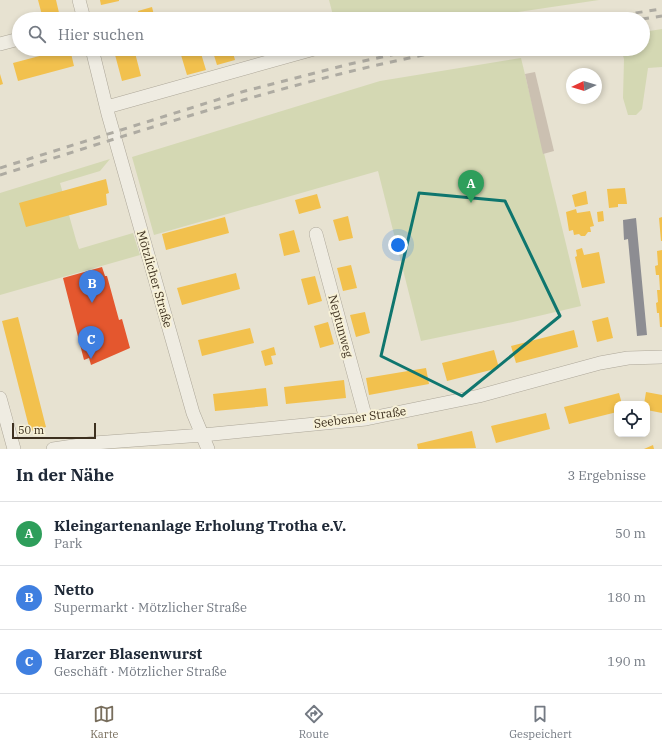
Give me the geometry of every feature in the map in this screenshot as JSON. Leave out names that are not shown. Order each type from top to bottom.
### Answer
[{"type":"street","points":[[79,0],[82,12]]},
{"type":"street","points":[[0,44],[12,41]]},
{"type":"street","name":"Mötzlicher Straße","points":[[94,56],[193,413],[208,449]]},
{"type":"street","points":[[107,107],[289,56]]},
{"type":"street","name":"Neptunweg","points":[[316,234],[366,419]]},
{"type":"street","name":"Seebener Straße","points":[[53,449],[94,442],[203,435],[366,419],[479,396],[600,363],[628,358],[662,358]]},
{"type":"street","points":[[0,398],[14,449]]},
{"type":"highlighted area","points":[[419,193],[505,201],[560,316],[462,396],[381,356]]},
{"type":"green space","points":[[329,0],[599,0],[518,12],[332,12]]},
{"type":"green space","points":[[662,29],[662,67],[648,68],[642,109],[636,115],[628,115],[623,98],[623,56],[650,56],[650,31]]},
{"type":"green space","points":[[521,58],[581,306],[421,341],[378,171],[154,235],[132,157],[380,81]]},
{"type":"green space","points":[[110,159],[100,171],[60,183],[76,240],[79,249],[133,233],[140,255],[0,295],[0,193]]},
{"type":"building: Wohnen","points":[[38,0],[56,0],[59,12],[41,12]]},
{"type":"building: Wohnen","points":[[100,0],[119,0],[119,1],[101,5]]},
{"type":"building: Wohnen","points":[[152,7],[153,12],[138,12]]},
{"type":"building: Wohnen","points":[[40,56],[72,56],[74,66],[18,81],[13,63]]},
{"type":"building: Wohnen","points":[[115,56],[136,56],[141,76],[122,81]]},
{"type":"building: Wohnen","points":[[181,56],[202,56],[206,70],[187,75]]},
{"type":"building: Wohnen","points":[[214,56],[234,56],[235,60],[217,65]]},
{"type":"building: Wohnen","points":[[0,74],[3,84],[0,85]]},
{"type":"building: Wohnen","points":[[106,179],[109,193],[106,194],[107,205],[26,227],[19,203]]},
{"type":"building: Wohnen","points":[[625,188],[627,204],[618,204],[618,207],[609,208],[607,189]]},
{"type":"building: Wohnen","points":[[586,191],[588,204],[575,207],[572,195]]},
{"type":"building: Wohnen","points":[[317,194],[321,208],[299,214],[295,200]]},
{"type":"building: Wohnen","points":[[576,209],[577,213],[590,211],[594,226],[590,227],[591,232],[588,232],[585,236],[581,236],[579,234],[574,235],[573,230],[569,231],[566,212]]},
{"type":"building: Wohnen","points":[[603,211],[604,221],[598,222],[597,212]]},
{"type":"building: Wohnen","points":[[348,216],[353,238],[339,241],[333,220]]},
{"type":"building: Wohnen","points":[[225,217],[229,233],[166,250],[162,234]]},
{"type":"building: Wohnen","points":[[662,217],[662,241],[661,241],[659,218]]},
{"type":"building: Wohnen","points":[[294,230],[300,252],[284,256],[279,234]]},
{"type":"building: Wohnen","points":[[582,248],[584,255],[599,252],[605,283],[582,288],[575,257],[577,256],[576,250]]},
{"type":"building: Wohnen","points":[[662,250],[662,327],[660,327],[659,313],[657,313],[656,303],[658,302],[657,290],[660,290],[659,275],[656,275],[655,266],[658,265],[657,251]]},
{"type":"building: Wohnen","points":[[351,265],[357,288],[343,291],[337,268]]},
{"type":"building: Wohnen","points":[[236,273],[240,289],[182,305],[177,288]]},
{"type":"building: Wohnen","points":[[315,276],[322,301],[308,305],[301,279]]},
{"type":"building: Wohnen","points":[[365,312],[370,333],[356,337],[350,315]]},
{"type":"building: Wohnen","points":[[18,317],[46,427],[30,431],[2,321]]},
{"type":"building: Wohnen","points":[[608,317],[613,338],[597,342],[592,321]]},
{"type":"building: Wohnen","points":[[328,322],[334,344],[320,348],[314,326]]},
{"type":"building: Wohnen","points":[[250,328],[254,343],[202,356],[198,340]]},
{"type":"building: Wohnen","points":[[574,330],[578,347],[516,363],[511,346]]},
{"type":"building: Wohnen","points":[[274,347],[276,355],[271,356],[273,364],[265,366],[261,351]]},
{"type":"building: Wohnen","points":[[494,350],[499,368],[447,381],[442,363]]},
{"type":"building: Wohnen","points":[[426,368],[429,384],[369,395],[366,378]]},
{"type":"building: Wohnen","points":[[344,380],[346,398],[286,404],[284,387]]},
{"type":"building: Wohnen","points":[[266,388],[268,406],[215,411],[213,394]]},
{"type":"building: Wohnen","points":[[646,392],[662,395],[662,413],[650,411],[650,401],[644,401]]},
{"type":"building: Wohnen","points":[[619,393],[621,401],[614,401],[614,413],[569,424],[564,407]]},
{"type":"building: Wohnen","points":[[546,413],[550,429],[496,443],[491,426]]},
{"type":"building: Wohnen","points":[[472,431],[476,448],[418,449],[417,444]]},
{"type":"building: Wohnen","points":[[653,445],[654,449],[644,449]]},
{"type":"building: Handel","points":[[102,267],[105,276],[107,276],[119,320],[122,319],[130,348],[91,365],[89,358],[84,360],[63,278]]},
{"type":"building: Industrie","points":[[636,218],[647,335],[637,336],[628,239],[624,240],[623,220]]},
{"type":"building: Sonstige","points":[[535,72],[554,151],[543,154],[525,74]]},
{"type":"railway","points":[[642,12],[662,9]]},
{"type":"railway","points":[[650,18],[662,16]]},
{"type":"railway","points":[[0,168],[245,91],[387,56]]},
{"type":"railway","points":[[0,175],[225,105],[339,74],[420,56]]},
{"type":"place","name":"Kleingartenanlage Erholung Trotha e.V.","points":[[471,203]]},
{"type":"place","name":"Netto","points":[[92,303]]},
{"type":"place","name":"Harzer Blasenwurst","points":[[91,359]]}]
